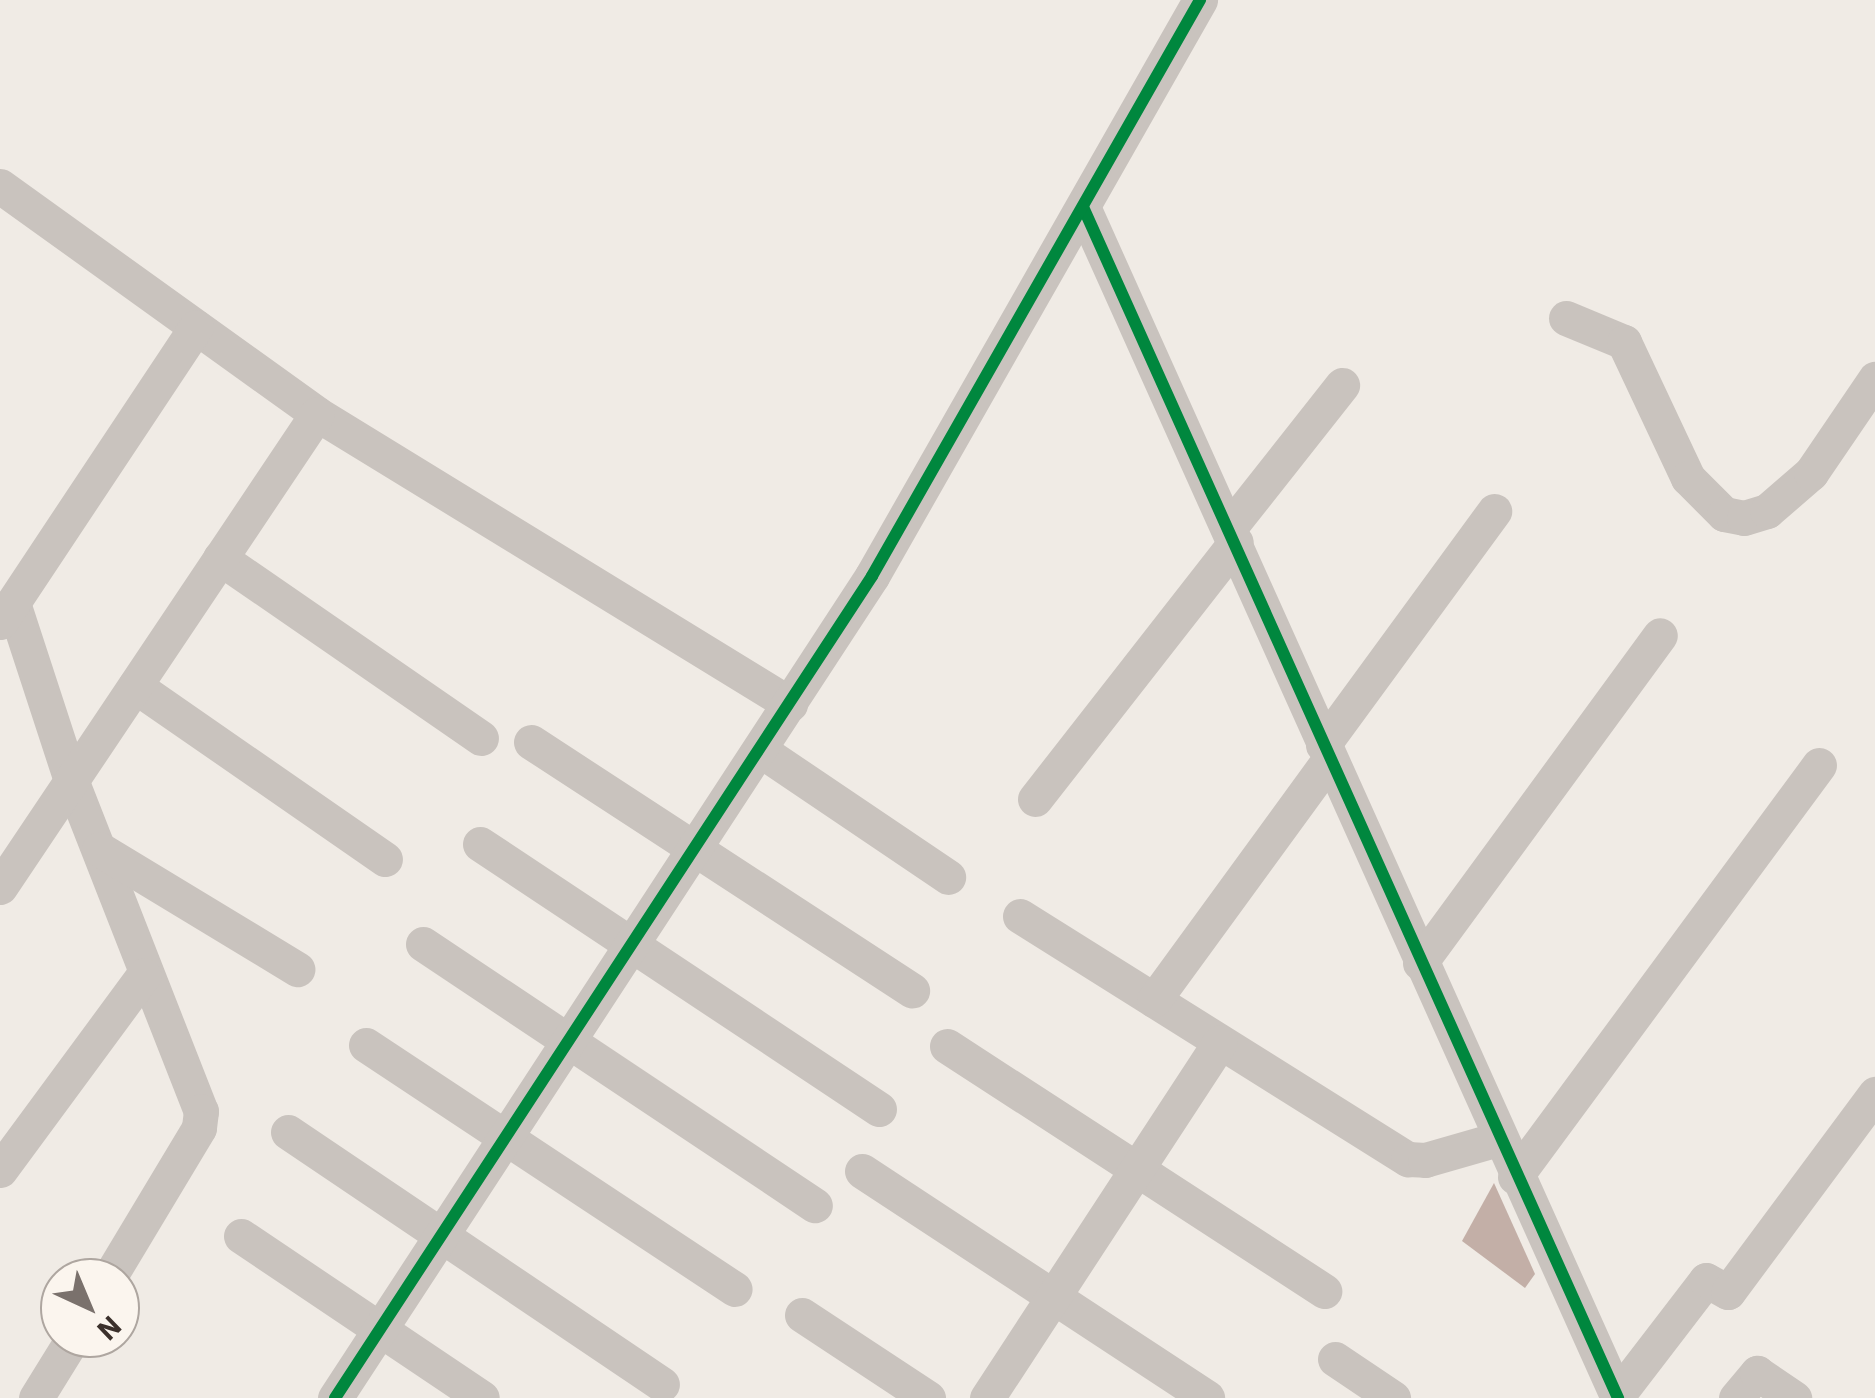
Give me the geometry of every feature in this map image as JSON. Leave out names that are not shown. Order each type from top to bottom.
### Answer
[{"type":"street","points":[[335,1398],[696,853],[872,576],[1200,0]]},
{"type":"street","points":[[0,186],[317,414],[790,704]]},
{"type":"street","points":[[1083,207],[1233,534],[1515,1177],[1618,1397],[1706,1280],[1728,1292],[1875,1094]]},
{"type":"street","points":[[1566,318],[1624,342],[1688,478],[1704,499],[1734,516],[1766,511],[1790,495],[1875,379]]},
{"type":"street","points":[[121,1258],[200,1128],[201,1111],[144,975],[6,612],[196,327]]},
{"type":"street","points":[[1035,799],[1342,384]]},
{"type":"street","points":[[0,887],[317,414]]},
{"type":"street","points":[[1154,1000],[1494,511]]},
{"type":"street","points":[[220,558],[480,738]]},
{"type":"street","points":[[1420,963],[1660,635]]},
{"type":"street","points":[[134,686],[384,859]]},
{"type":"street","points":[[532,742],[696,853],[912,990]]},
{"type":"street","points":[[760,750],[948,878]]},
{"type":"street","points":[[1515,1177],[1819,765]]},
{"type":"street","points":[[480,844],[878,1109]]},
{"type":"street","points":[[99,849],[297,969]]},
{"type":"street","points":[[1020,916],[1408,1158],[1426,1160],[1498,1139]]},
{"type":"street","points":[[423,944],[815,1205]]},
{"type":"street","points":[[0,1170],[144,975]]},
{"type":"street","points":[[987,1398],[1220,1042]]},
{"type":"street","points":[[366,1045],[734,1288]]},
{"type":"street","points":[[946,1046],[1134,1173],[1324,1291]]},
{"type":"street","points":[[288,1132],[662,1384]]},
{"type":"street","points":[[862,1171],[1207,1398]]},
{"type":"street","points":[[241,1236],[377,1332],[482,1398]]},
{"type":"street","points":[[802,1315],[928,1398]]},
{"type":"street","points":[[36,1398],[60,1358]]},
{"type":"street","points":[[1335,1360],[1393,1398]]},
{"type":"street","points":[[1736,1398],[1757,1373],[1794,1398]]},
{"type":"building","points":[[1494,1183],[1535,1274],[1525,1288],[1462,1241]]},
{"type":"cycle path","points":[[335,1398],[872,576],[1200,0]]},
{"type":"cycle path","points":[[1083,207],[1618,1398]]}]
